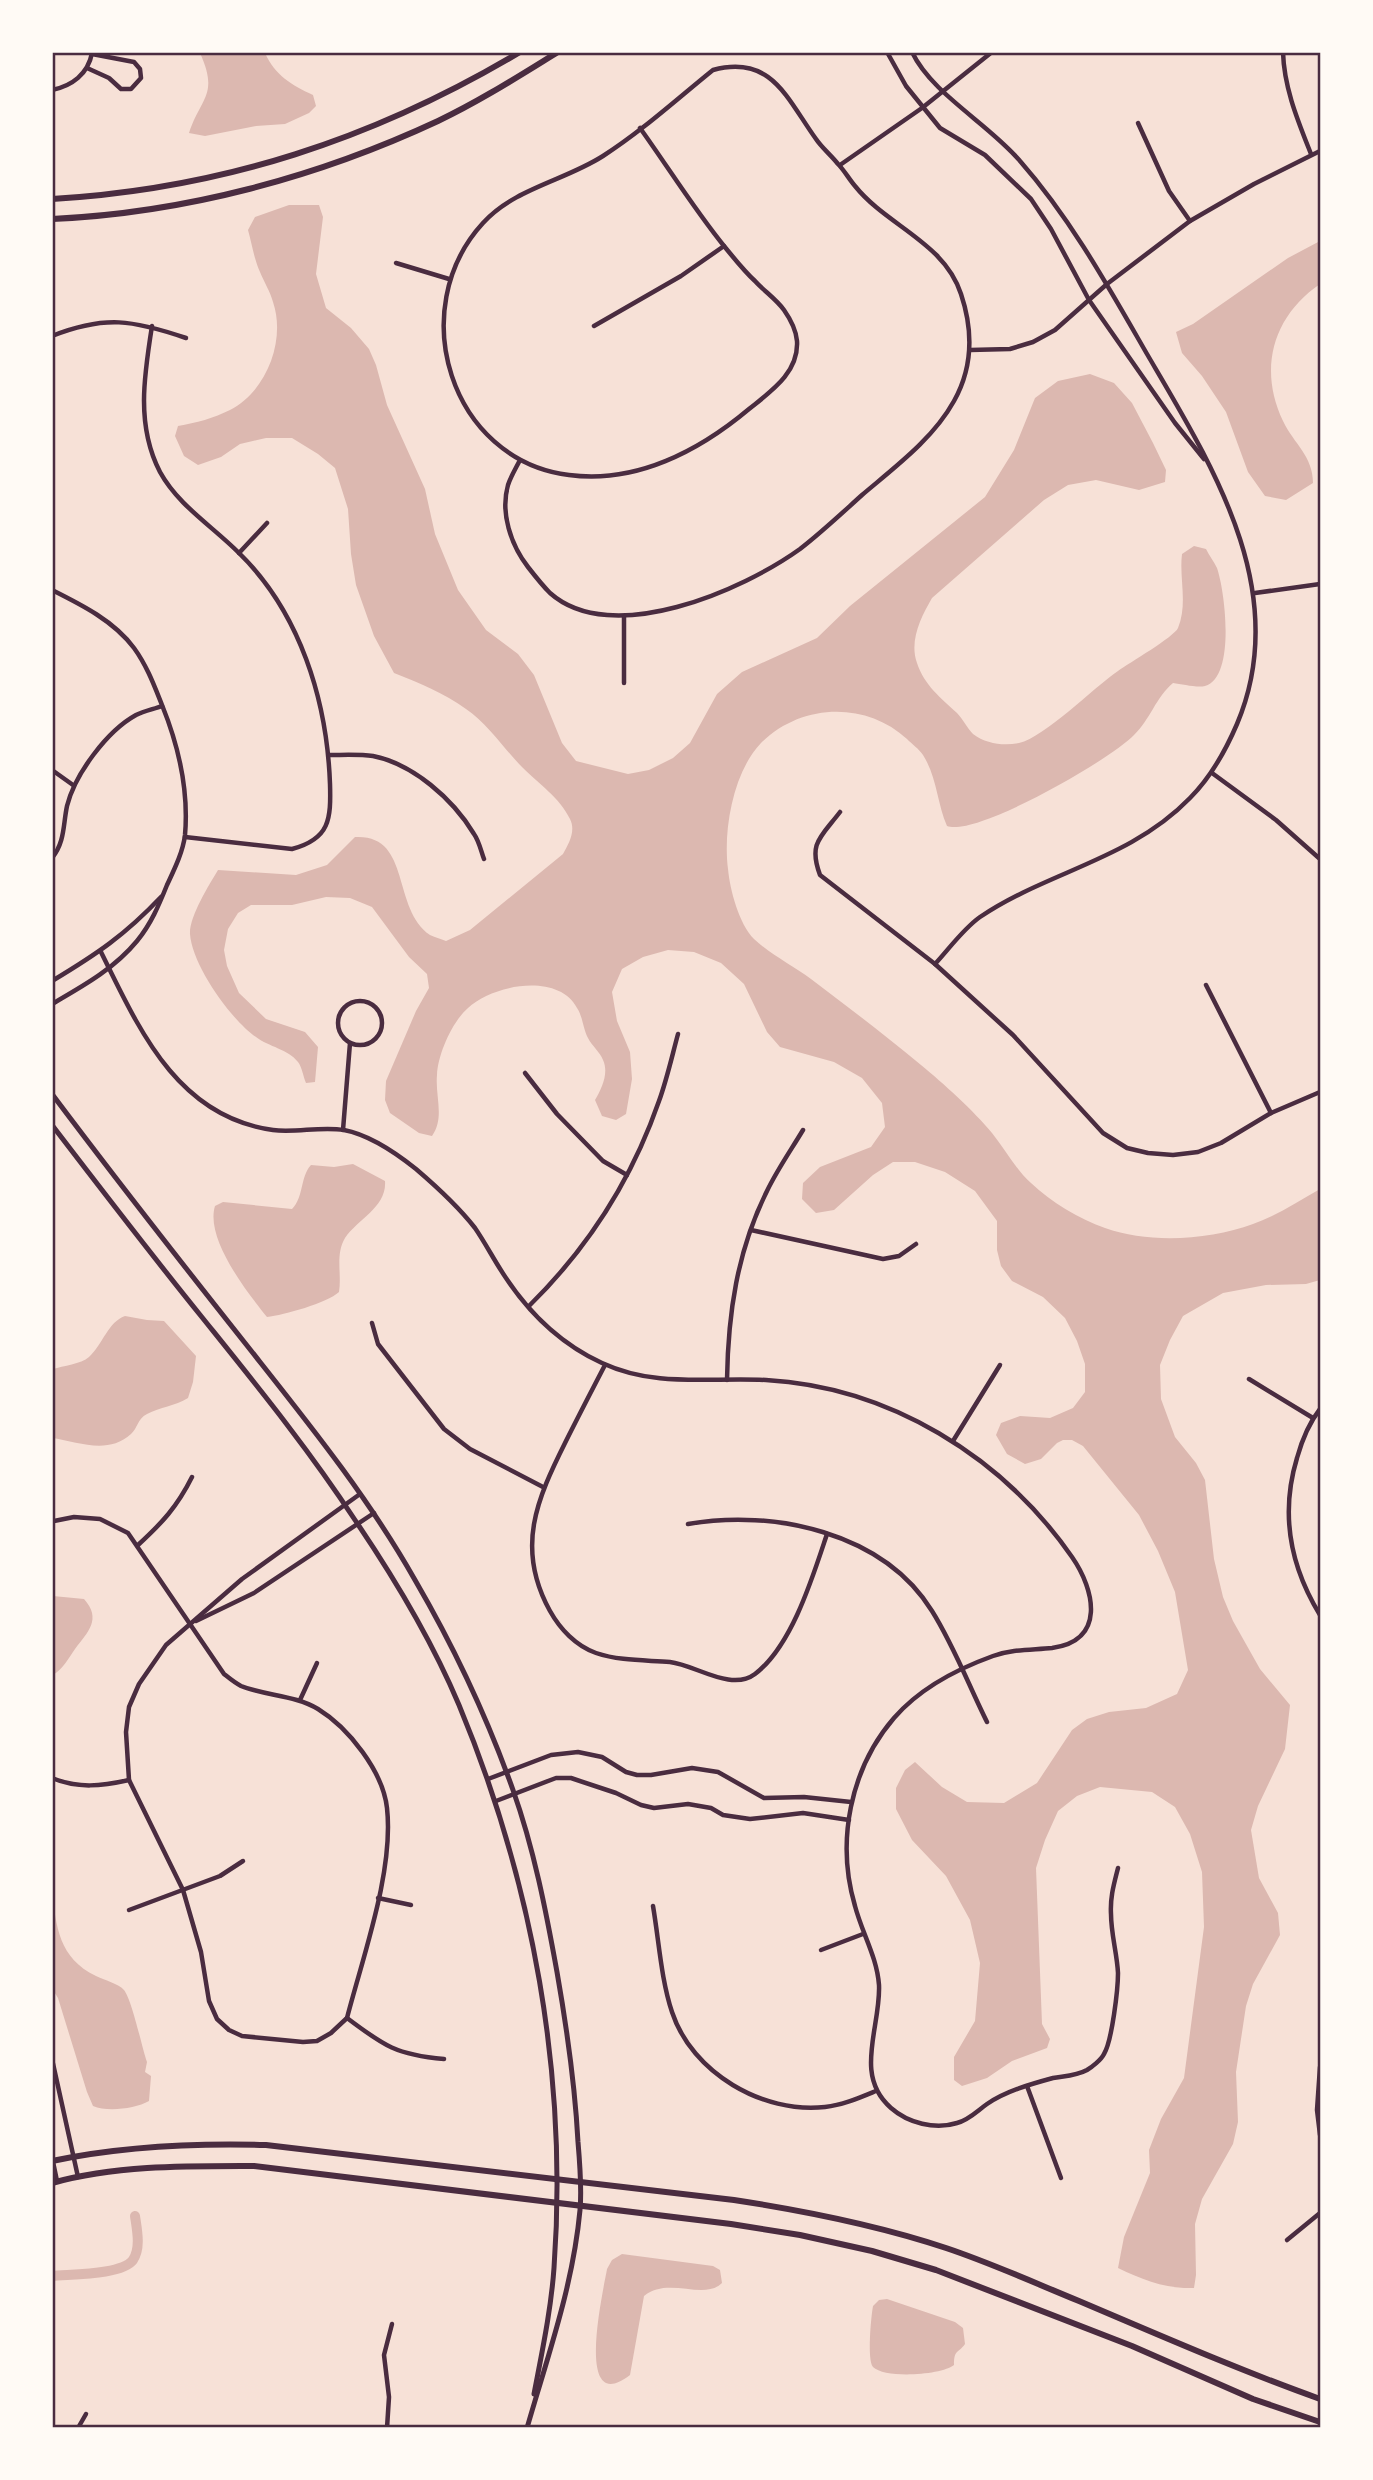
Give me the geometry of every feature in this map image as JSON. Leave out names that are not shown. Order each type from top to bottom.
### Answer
[{"type":"main road","points":[[52,199],[148,190],[271,163],[386,122],[432,101],[520,52]]},
{"type":"main road","points":[[52,219],[148,209],[203,199],[314,169],[438,121],[489,95],[558,52]]},
{"type":"main road","points":[[53,2160],[202,2143],[266,2145],[734,2200],[868,2224],[999,2267],[1273,2382],[1321,2399]]},
{"type":"main road","points":[[55,2182],[157,2168],[254,2165],[731,2224],[800,2235],[872,2251],[936,2270],[1132,2346],[1253,2399],[1321,2422]]},
{"type":"street","points":[[887,52],[897,65],[906,86],[940,128],[985,155],[1031,199],[1051,229],[1089,300],[1175,423],[1211,468]]},
{"type":"street","points":[[912,52],[925,75],[1020,160],[1066,221],[1107,284],[1185,417],[1232,515],[1244,548],[1255,593],[1257,629],[1255,667],[1244,708],[1228,746],[1212,774],[1190,799],[1162,824],[1132,844],[1005,901],[976,919],[935,964]]},
{"type":"street","points":[[840,165],[922,108],[992,52]]},
{"type":"street","points":[[1283,52],[1283,68],[1294,113],[1311,154]]},
{"type":"street","points":[[52,90],[65,87],[78,79],[87,68],[92,53],[134,62],[140,69],[141,78],[131,89],[121,89],[109,78],[87,68]]},
{"type":"street","points":[[520,460],[508,486],[506,508],[509,534],[520,558],[551,594],[573,606],[598,614],[624,617],[652,614],[719,592],[759,573],[799,549],[931,435],[954,401],[964,379],[971,350],[967,318],[960,292],[948,268],[932,250],[856,188],[840,165],[818,143],[778,83],[762,72],[744,66],[728,66],[713,70],[606,155],[572,174],[533,188],[505,204],[483,223],[464,247],[449,279],[442,339],[449,371],[478,425],[520,460],[569,475],[628,473],[664,463],[695,449],[730,425],[785,378],[794,362],[797,345],[795,328],[782,307],[724,246],[640,128]]},
{"type":"street","points":[[1138,122],[1169,191],[1190,221]]},
{"type":"street","points":[[971,350],[1010,349],[1033,342],[1055,330],[1107,284],[1190,221],[1321,150]]},
{"type":"street","points":[[594,326],[681,275],[724,246]]},
{"type":"street","points":[[396,263],[449,279]]},
{"type":"street","points":[[52,336],[102,321],[152,326],[186,338]]},
{"type":"street","points":[[152,326],[144,379],[144,414],[150,450],[161,474],[178,496],[239,553],[276,598],[296,634],[312,674],[329,755],[331,810],[327,824],[318,838],[307,845],[292,849],[185,837]]},
{"type":"street","points":[[239,553],[267,523]]},
{"type":"street","points":[[1255,593],[1321,584]]},
{"type":"street","points":[[52,590],[85,606],[112,626],[133,647],[151,676],[172,726],[183,764],[185,837],[164,894],[144,932],[109,969],[52,1004]]},
{"type":"street","points":[[624,617],[624,683]]},
{"type":"street","points":[[52,858],[64,834],[73,785],[106,740],[120,727],[136,715],[162,706]]},
{"type":"street","points":[[329,755],[371,756],[414,773],[431,786],[466,822],[476,836],[484,859]]},
{"type":"street","points":[[52,770],[73,785]]},
{"type":"street","points":[[1212,774],[1276,820],[1321,859]]},
{"type":"street","points":[[840,812],[816,842],[814,859],[820,875],[935,964],[1013,1035],[1084,1115],[1103,1133],[1127,1148],[1173,1155],[1198,1152],[1221,1143],[1271,1113],[1321,1091]]},
{"type":"street","points":[[52,981],[101,952],[164,894]]},
{"type":"street","points":[[101,952],[166,1070],[187,1091],[244,1123],[275,1130],[343,1130],[396,1153],[450,1200],[474,1227],[510,1284],[551,1331],[605,1364],[638,1375],[684,1382],[768,1380],[864,1398],[953,1441],[988,1465],[1052,1528],[1080,1568],[1090,1591],[1092,1610],[1082,1634],[1057,1648],[1000,1653],[961,1669],[910,1700],[889,1723],[873,1749],[851,1802],[846,1840],[847,1870],[863,1934],[874,1958],[878,1977],[878,2014],[870,2050],[870,2069],[876,2091],[889,2106],[920,2124],[940,2126],[960,2123],[990,2102],[1027,2086],[1080,2074],[1104,2055],[1118,1979],[1111,1912],[1111,1891],[1118,1868]]},
{"type":"street","points":[[1206,985],[1271,1113]]},
{"type":"street","points":[[353,1002],[369,1003],[380,1014],[380,1033],[369,1044],[350,1043],[339,1028],[340,1014],[353,1002]]},
{"type":"street","points":[[529,1307],[555,1281],[613,1203],[641,1147],[660,1099],[678,1034]]},
{"type":"street","points":[[343,1130],[350,1043]]},
{"type":"street","points":[[525,1073],[557,1114],[603,1161],[627,1175]]},
{"type":"street","points":[[52,1094],[335,1457],[374,1513],[446,1637],[474,1695],[514,1793],[545,1903],[569,2034],[576,2095],[580,2182],[580,2206],[572,2269],[561,2317],[527,2427]]},
{"type":"street","points":[[52,1125],[294,1434],[358,1524],[397,1586],[458,1702],[488,1779],[524,1908],[549,2037],[555,2093],[558,2158],[554,2271],[529,2420]]},
{"type":"street","points":[[727,1380],[728,1333],[733,1292],[751,1230],[767,1191],[803,1130]]},
{"type":"street","points":[[751,1230],[883,1259],[899,1256],[916,1244]]},
{"type":"street","points":[[372,1323],[378,1344],[444,1429],[470,1449],[543,1487]]},
{"type":"street","points":[[605,1364],[543,1487],[534,1517],[532,1546],[535,1573],[543,1598],[556,1622],[574,1642],[593,1652],[620,1659],[672,1662],[727,1681],[741,1681],[754,1675],[763,1666],[792,1626],[807,1594],[827,1534]]},
{"type":"street","points":[[953,1441],[1000,1365]]},
{"type":"street","points":[[1249,1379],[1313,1418]]},
{"type":"street","points":[[1321,1409],[1313,1418],[1301,1443],[1288,1501],[1289,1532],[1295,1562],[1305,1589],[1321,1615]]},
{"type":"street","points":[[138,1545],[167,1518],[180,1501],[192,1477]]},
{"type":"street","points":[[54,1521],[74,1517],[100,1519],[128,1533],[138,1545],[189,1625],[224,1674],[239,1685],[300,1700],[319,1710],[339,1725],[374,1770],[387,1805],[388,1833],[386,1862],[378,1898],[347,2018],[331,2033],[310,2041],[242,2036],[229,2030],[217,2019],[209,2001],[201,1952],[183,1890],[129,1780],[125,1732],[129,1707],[139,1684],[166,1645],[189,1625],[243,1579],[360,1494]]},
{"type":"street","points":[[189,1625],[254,1593],[374,1513]]},
{"type":"street","points":[[688,1524],[715,1519],[753,1518],[790,1523],[858,1546],[888,1564],[916,1590],[932,1611],[987,1722]]},
{"type":"street","points":[[300,1700],[317,1663]]},
{"type":"street","points":[[488,1779],[551,1755],[578,1752],[602,1757],[626,1772],[637,1775],[651,1776],[692,1768],[718,1772],[764,1798],[804,1797],[851,1802]]},
{"type":"street","points":[[52,1778],[82,1786],[102,1786],[129,1780]]},
{"type":"street","points":[[496,1801],[556,1778],[571,1778],[653,1808],[688,1804],[711,1808],[723,1815],[750,1819],[803,1813],[849,1820]]},
{"type":"street","points":[[129,1910],[220,1876],[243,1861]]},
{"type":"street","points":[[378,1898],[411,1905]]},
{"type":"street","points":[[653,1906],[672,2014],[695,2052],[710,2068],[750,2094],[775,2104],[824,2107],[849,2102],[876,2091]]},
{"type":"street","points":[[821,1950],[863,1934]]},
{"type":"street","points":[[347,2018],[397,2052],[444,2059]]},
{"type":"street","points":[[52,2059],[78,2178]]},
{"type":"street","points":[[1321,2067],[1317,2110],[1321,2135]]},
{"type":"street","points":[[1027,2086],[1062,2178]]},
{"type":"street","points":[[53,2160],[55,2182]]},
{"type":"street","points":[[1287,2240],[1321,2213]]},
{"type":"street","points":[[387,2427],[389,2397],[384,2355],[392,2325]]},
{"type":"street","points":[[78,2427],[86,2414]]},
{"type":"shaded area","points":[[200,53],[265,53],[284,78],[313,95],[316,106],[309,113],[285,124],[256,126],[205,136],[189,133],[208,87]]},
{"type":"shaded area","points":[[289,205],[319,205],[323,217],[316,274],[326,308],[351,328],[369,349],[387,405],[425,489],[435,534],[458,590],[486,630],[518,654],[534,675],[562,743],[576,761],[628,774],[649,770],[673,758],[690,743],[717,694],[742,672],[817,638],[850,606],[985,497],[1014,450],[1035,398],[1058,381],[1090,374],[1114,383],[1132,403],[1153,443],[1166,470],[1165,482],[1139,490],[1096,480],[1068,485],[1044,500],[932,598],[920,621],[914,646],[920,671],[934,691],[978,737],[1001,744],[1030,739],[1118,671],[1175,632],[1181,619],[1183,600],[1182,554],[1194,546],[1206,549],[1217,568],[1223,595],[1226,632],[1225,651],[1215,679],[1205,686],[1173,683],[1134,735],[1072,778],[1013,809],[985,820],[962,826],[947,826],[928,763],[907,739],[873,718],[853,713],[814,714],[777,730],[751,755],[732,803],[727,837],[733,896],[744,925],[754,939],[804,974],[930,1072],[985,1124],[1026,1178],[1047,1197],[1075,1215],[1122,1233],[1160,1238],[1199,1237],[1262,1221],[1320,1189],[1320,1280],[1306,1284],[1266,1285],[1223,1293],[1183,1316],[1160,1365],[1161,1399],[1175,1437],[1196,1463],[1205,1480],[1214,1559],[1223,1597],[1260,1669],[1290,1705],[1285,1749],[1258,1806],[1251,1830],[1259,1878],[1278,1913],[1280,1935],[1253,1984],[1246,2006],[1236,2072],[1238,2122],[1233,2144],[1202,2199],[1195,2224],[1194,2288],[1155,2283],[1118,2268],[1124,2237],[1150,2173],[1149,2150],[1161,2119],[1184,2078],[1204,1927],[1202,1872],[1190,1834],[1175,1807],[1152,1792],[1100,1787],[1077,1796],[1058,1811],[1036,1868],[1042,2024],[1050,2039],[1047,2048],[1012,2061],[987,2078],[962,2086],[954,2080],[954,2057],[975,2021],[980,1963],[970,1920],[946,1876],[912,1840],[896,1809],[896,1788],[905,1770],[915,1762],[942,1787],[967,1802],[1004,1803],[1037,1783],[1072,1730],[1087,1719],[1109,1712],[1146,1708],[1177,1694],[1188,1670],[1175,1592],[1158,1551],[1139,1515],[1083,1446],[1072,1440],[1063,1440],[1041,1459],[1025,1464],[1007,1454],[996,1435],[1001,1423],[1020,1416],[1050,1418],[1073,1408],[1085,1392],[1085,1364],[1065,1318],[1043,1297],[1012,1281],[1001,1266],[997,1250],[997,1221],[975,1191],[945,1172],[915,1162],[893,1162],[873,1175],[834,1210],[816,1213],[802,1199],[803,1183],[820,1167],[871,1147],[885,1127],[882,1103],[862,1078],[834,1062],[780,1047],[767,1032],[744,984],[721,963],[694,952],[668,950],[643,957],[622,969],[612,992],[617,1021],[630,1052],[632,1079],[626,1114],[616,1120],[602,1116],[595,1100],[604,1080],[605,1065],[588,1038],[577,1008],[568,997],[555,990],[524,986],[492,993],[468,1008],[457,1021],[447,1039],[438,1067],[439,1114],[432,1136],[419,1133],[390,1113],[385,1100],[386,1081],[416,1011],[429,988],[427,974],[409,957],[372,907],[350,898],[326,897],[292,905],[251,905],[238,913],[228,929],[224,950],[227,966],[239,993],[266,1019],[305,1032],[318,1047],[315,1082],[306,1083],[301,1066],[294,1058],[256,1037],[235,1018],[214,991],[198,961],[192,947],[191,927],[200,901],[218,870],[296,875],[327,865],[355,837],[373,839],[385,847],[393,860],[418,923],[430,935],[446,941],[470,930],[563,854],[572,832],[572,823],[561,804],[474,715],[440,693],[394,673],[374,636],[356,585],[348,509],[335,468],[292,438],[266,438],[240,444],[221,457],[198,465],[184,456],[175,436],[178,426],[230,410],[254,390],[270,363],[275,348],[276,317],[272,298],[256,262],[248,230],[255,217]]},
{"type":"shaded area","points":[[1320,241],[1320,284],[1304,297],[1281,328],[1271,363],[1275,401],[1287,429],[1310,465],[1313,483],[1286,500],[1265,496],[1248,472],[1226,412],[1202,376],[1182,353],[1176,332],[1193,324],[1288,258]]},
{"type":"shaded area","points":[[353,1164],[385,1181],[377,1205],[342,1244],[339,1258],[339,1292],[315,1304],[267,1317],[239,1280],[222,1249],[216,1234],[215,1206],[223,1202],[292,1209],[311,1165],[334,1167]]},
{"type":"shaded area","points":[[125,1316],[164,1321],[196,1356],[188,1398],[147,1414],[141,1418],[131,1434],[113,1444],[83,1444],[53,1438],[53,1369],[89,1357],[114,1323]]},
{"type":"shaded area","points":[[53,1596],[84,1599],[92,1613],[92,1619],[84,1637],[63,1667],[53,1675]]},
{"type":"shaded area","points":[[52,1890],[55,1917],[67,1951],[84,1969],[119,1986],[127,1995],[147,2062],[145,2072],[151,2076],[149,2101],[143,2104],[121,2109],[99,2108],[93,2106],[87,2092],[58,1998],[53,1990]]},
{"type":"shaded area","points":[[622,2254],[713,2266],[720,2270],[722,2283],[706,2290],[664,2288],[644,2296],[630,2375],[613,2384],[602,2380],[597,2366],[596,2346],[607,2269],[612,2260]]},
{"type":"shaded area","points":[[887,2299],[955,2322],[963,2328],[965,2344],[956,2354],[954,2365],[938,2371],[914,2374],[889,2373],[873,2367],[870,2348],[873,2306],[879,2300]]},
{"type":"waterway","points":[[52,2276],[108,2271],[127,2265],[133,2260],[137,2250],[135,2216]]}]
